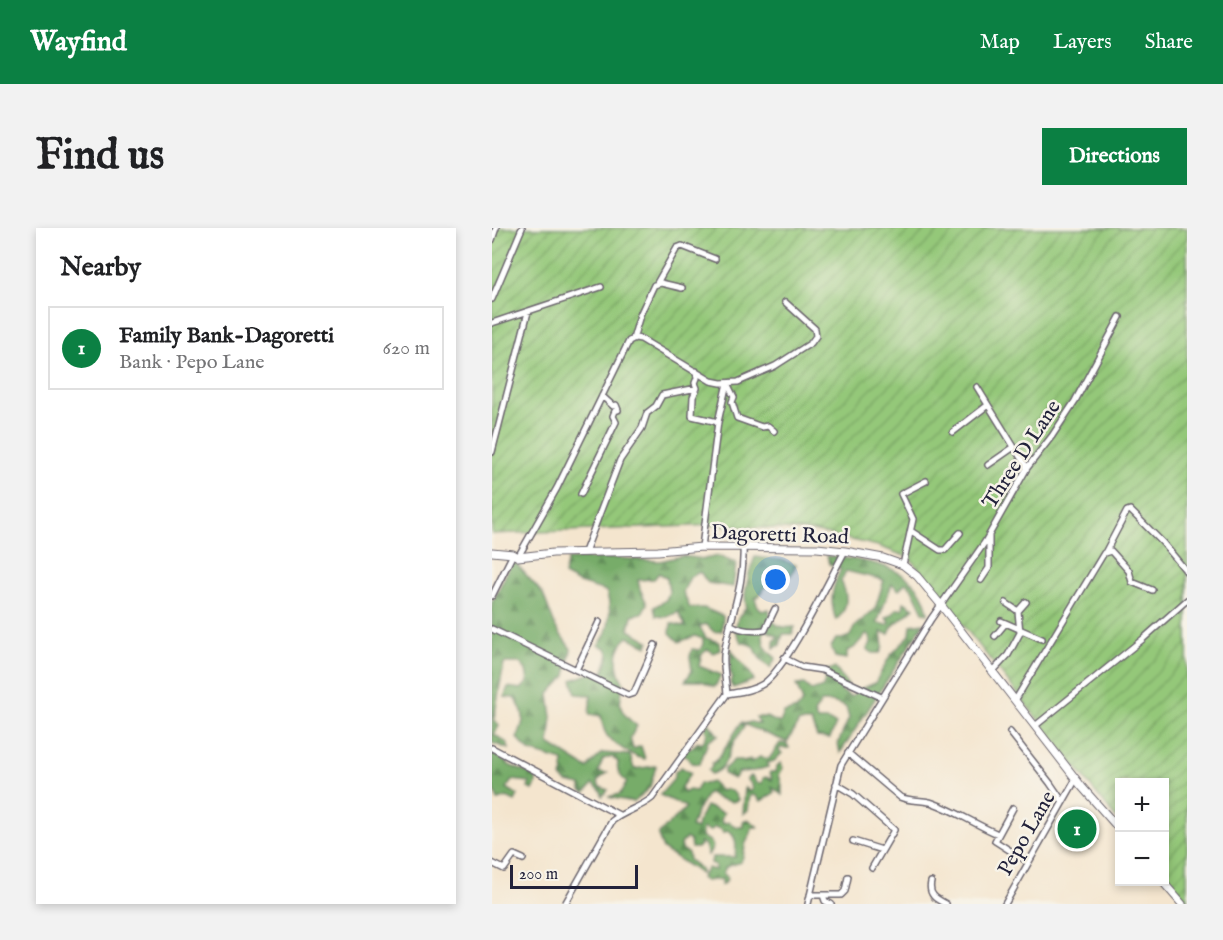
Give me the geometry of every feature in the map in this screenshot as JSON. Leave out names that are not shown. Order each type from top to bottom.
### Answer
[{"type":"main road","name":"Dagoretti Road","points":[[492,552],[516,556],[702,548],[817,548],[884,558],[903,565],[917,576],[941,605],[1115,825]]},
{"type":"main road","points":[[1166,886],[1182,904]]},
{"type":"street","points":[[492,240],[496,228]]},
{"type":"street","points":[[492,299],[522,228]]},
{"type":"street","points":[[492,596],[555,491],[621,355],[633,339],[640,315],[677,248],[682,246],[715,260]]},
{"type":"street","points":[[657,283],[682,288]]},
{"type":"street","points":[[493,325],[601,286]]},
{"type":"street","points":[[633,339],[641,339],[716,382],[738,382],[775,366],[811,343],[816,336],[815,329],[785,303]]},
{"type":"street","points":[[492,452],[528,312]]},
{"type":"street","name":"Three D Lane","points":[[808,904],[841,765],[881,697],[989,534],[1027,468],[1070,408],[1120,317]]},
{"type":"street","points":[[696,371],[697,388],[693,397],[692,416],[718,422]]},
{"type":"street","points":[[702,548],[718,422],[727,383]]},
{"type":"street","points":[[727,383],[734,397],[732,402],[737,418],[762,427],[768,426],[774,430]]},
{"type":"street","points":[[977,387],[1027,468]]},
{"type":"street","points":[[585,552],[621,460],[642,428],[647,413],[656,406],[662,395],[697,388]]},
{"type":"street","points":[[581,494],[616,422],[613,416],[618,410],[616,405],[613,406],[602,396]]},
{"type":"street","points":[[953,432],[988,405]]},
{"type":"street","points":[[988,465],[1014,447]]},
{"type":"street","points":[[903,565],[911,531],[912,515],[901,494],[926,481]]},
{"type":"street","points":[[1016,699],[1106,551],[1127,511],[1130,510],[1163,543],[1187,572]]},
{"type":"street","points":[[911,531],[940,550],[945,550],[960,533]]},
{"type":"street","points":[[981,580],[989,568],[989,534]]},
{"type":"street","points":[[565,904],[612,821],[652,798],[727,694],[724,658],[743,571],[743,548]]},
{"type":"street","points":[[727,694],[754,688],[770,678],[784,658],[845,551]]},
{"type":"street","points":[[1106,551],[1114,553],[1129,571],[1132,582],[1152,590]]},
{"type":"street","points":[[1035,726],[1143,639],[1187,600]]},
{"type":"street","points":[[993,671],[1008,655],[1020,630],[1018,612],[1026,602]]},
{"type":"street","points":[[1006,603],[1018,612]]},
{"type":"street","points":[[730,624],[738,629],[753,632],[765,630],[775,609]]},
{"type":"street","points":[[576,670],[599,622]]},
{"type":"street","points":[[995,636],[1003,622],[1042,639]]},
{"type":"street","points":[[492,629],[625,694],[632,695],[655,645]]},
{"type":"street","points":[[784,658],[802,667],[822,670],[881,697]]},
{"type":"street","points":[[1010,732],[1063,802]]},
{"type":"street","points":[[492,748],[619,815]]},
{"type":"street","points":[[848,753],[900,797],[935,803],[998,834]]},
{"type":"street","name":"Pepo Lane","points":[[1005,904],[1077,779]]},
{"type":"street","points":[[836,784],[854,794],[894,830],[872,868]]},
{"type":"street","points":[[1013,808],[994,840],[1028,862]]},
{"type":"street","points":[[853,841],[882,850]]},
{"type":"street","points":[[492,863],[504,869],[514,855],[523,859]]},
{"type":"street","points":[[810,895],[843,894],[848,877]]},
{"type":"street","points":[[931,882],[930,892],[946,904]]},
{"type":"street","points":[[823,895],[825,901],[831,904]]},
{"type":"green space","points":[[492,228],[1187,228],[1187,901],[1169,880],[1169,778],[1115,778],[1115,817],[910,558],[878,546],[813,531],[715,525],[492,534]]},
{"type":"green space","points":[[682,556],[704,559],[718,556],[736,563],[733,587],[708,583],[700,572],[690,577],[683,592],[690,608],[704,608],[723,616],[722,631],[714,632],[706,624],[699,626],[706,638],[719,642],[720,650],[713,653],[708,649],[702,654],[699,666],[721,675],[715,687],[702,681],[685,681],[692,671],[690,657],[692,649],[700,650],[703,639],[695,636],[679,642],[670,633],[671,623],[686,627],[678,612],[667,617],[656,616],[654,607],[666,600],[669,592],[667,578],[659,573],[654,579],[638,580],[647,604],[642,613],[632,615],[629,630],[649,641],[647,646],[628,637],[620,647],[617,666],[624,684],[621,708],[626,717],[637,726],[630,738],[633,749],[641,746],[645,759],[627,751],[608,737],[601,716],[589,714],[591,695],[576,694],[572,680],[594,672],[603,673],[609,655],[606,648],[598,645],[608,627],[609,605],[606,591],[579,583],[564,575],[568,559],[617,558],[660,561]]},
{"type":"green space","points":[[827,556],[875,564],[904,575],[924,598],[928,614],[923,612],[911,587],[905,583],[899,590],[892,584],[877,623],[887,625],[890,623],[886,618],[896,609],[903,609],[904,602],[914,608],[892,627],[889,634],[881,632],[883,646],[880,653],[873,653],[867,649],[871,643],[867,633],[854,648],[847,651],[847,659],[835,657],[831,647],[836,639],[850,636],[855,626],[875,609],[884,580],[846,571],[841,581],[846,597],[845,607],[836,620],[833,594],[841,569],[829,564]]},
{"type":"green space","points":[[755,557],[782,560],[796,565],[791,575],[781,572],[755,598],[762,611],[769,609],[777,625],[795,627],[792,634],[783,634],[780,645],[774,648],[774,641],[778,636],[764,629],[765,645],[776,658],[770,668],[759,657],[754,646],[741,642],[735,630],[738,618],[746,607],[745,594]]},
{"type":"green space","points":[[513,560],[543,594],[556,628],[571,649],[566,676],[549,694],[552,717],[549,744],[587,768],[602,753],[630,755],[634,769],[656,766],[650,787],[634,802],[608,797],[620,794],[627,782],[619,774],[618,762],[612,757],[603,759],[598,772],[607,773],[597,781],[600,787],[608,790],[602,796],[601,791],[593,784],[585,793],[581,790],[581,785],[567,782],[561,777],[563,761],[529,751],[517,738],[523,722],[521,708],[514,698],[504,697],[508,687],[521,689],[528,682],[526,670],[520,663],[504,663],[494,719],[499,726],[494,734],[507,743],[509,749],[492,743],[492,603]]},
{"type":"green space","points":[[924,623],[840,753],[838,743],[849,718],[846,707],[833,702],[821,702],[814,713],[817,720],[827,720],[836,724],[830,738],[817,737],[811,722],[799,722],[787,742],[743,724],[751,722],[760,724],[756,717],[766,717],[780,723],[784,713],[797,709],[803,701],[796,685],[804,684],[812,691],[823,687],[826,676],[824,671],[835,668],[848,685],[840,690],[851,697],[859,690],[875,683],[890,656],[910,635],[911,625]]},
{"type":"green space","points":[[731,648],[754,680],[733,688],[730,683],[733,678],[730,672]]},
{"type":"green space","points":[[708,722],[718,735],[708,741],[700,764],[692,763],[681,751],[684,746],[690,749],[698,742],[702,744],[707,734],[705,729]]},
{"type":"green space","points":[[742,722],[744,727],[725,762],[720,769],[711,774],[708,770],[712,767],[712,763],[719,757]]},
{"type":"green space","points":[[780,743],[787,744],[789,748],[780,748],[779,751],[782,753],[774,761],[767,763],[768,767],[739,772],[734,779],[724,774],[724,769],[734,760],[744,762],[750,759],[751,762],[760,757],[769,759]]},
{"type":"green space","points":[[492,752],[511,766],[536,776],[533,790],[528,788],[530,782],[512,780],[507,788],[518,795],[515,801],[507,797],[498,800],[492,786]]},
{"type":"green space","points":[[781,763],[783,768],[779,775],[782,795],[772,787],[774,793],[761,801],[755,795],[750,796],[748,810],[743,814],[745,787],[749,791],[753,790],[747,779],[751,776],[756,783],[762,783],[763,778],[766,777],[772,780],[770,772],[776,772],[777,766]]},
{"type":"green space","points":[[681,767],[691,773],[681,787],[684,793],[689,790],[696,791],[699,783],[712,782],[721,791],[726,789],[733,792],[739,800],[732,802],[717,798],[708,792],[691,827],[697,829],[706,806],[724,813],[721,819],[722,824],[729,822],[736,827],[743,827],[743,822],[748,819],[758,827],[752,827],[741,862],[726,867],[723,873],[727,877],[726,882],[721,885],[722,879],[705,881],[701,878],[708,868],[715,870],[715,865],[711,863],[712,857],[735,857],[736,842],[731,833],[727,831],[723,833],[721,829],[715,827],[710,831],[702,828],[702,836],[711,842],[713,847],[708,855],[702,843],[699,842],[700,845],[697,848],[691,848],[690,841],[686,838],[681,844],[682,849],[688,853],[689,860],[701,869],[701,874],[663,849],[658,836],[686,807],[660,795],[673,780],[675,772]]},
{"type":"place","name":"Family Bank-Dagoretti","points":[[1077,829]]}]
